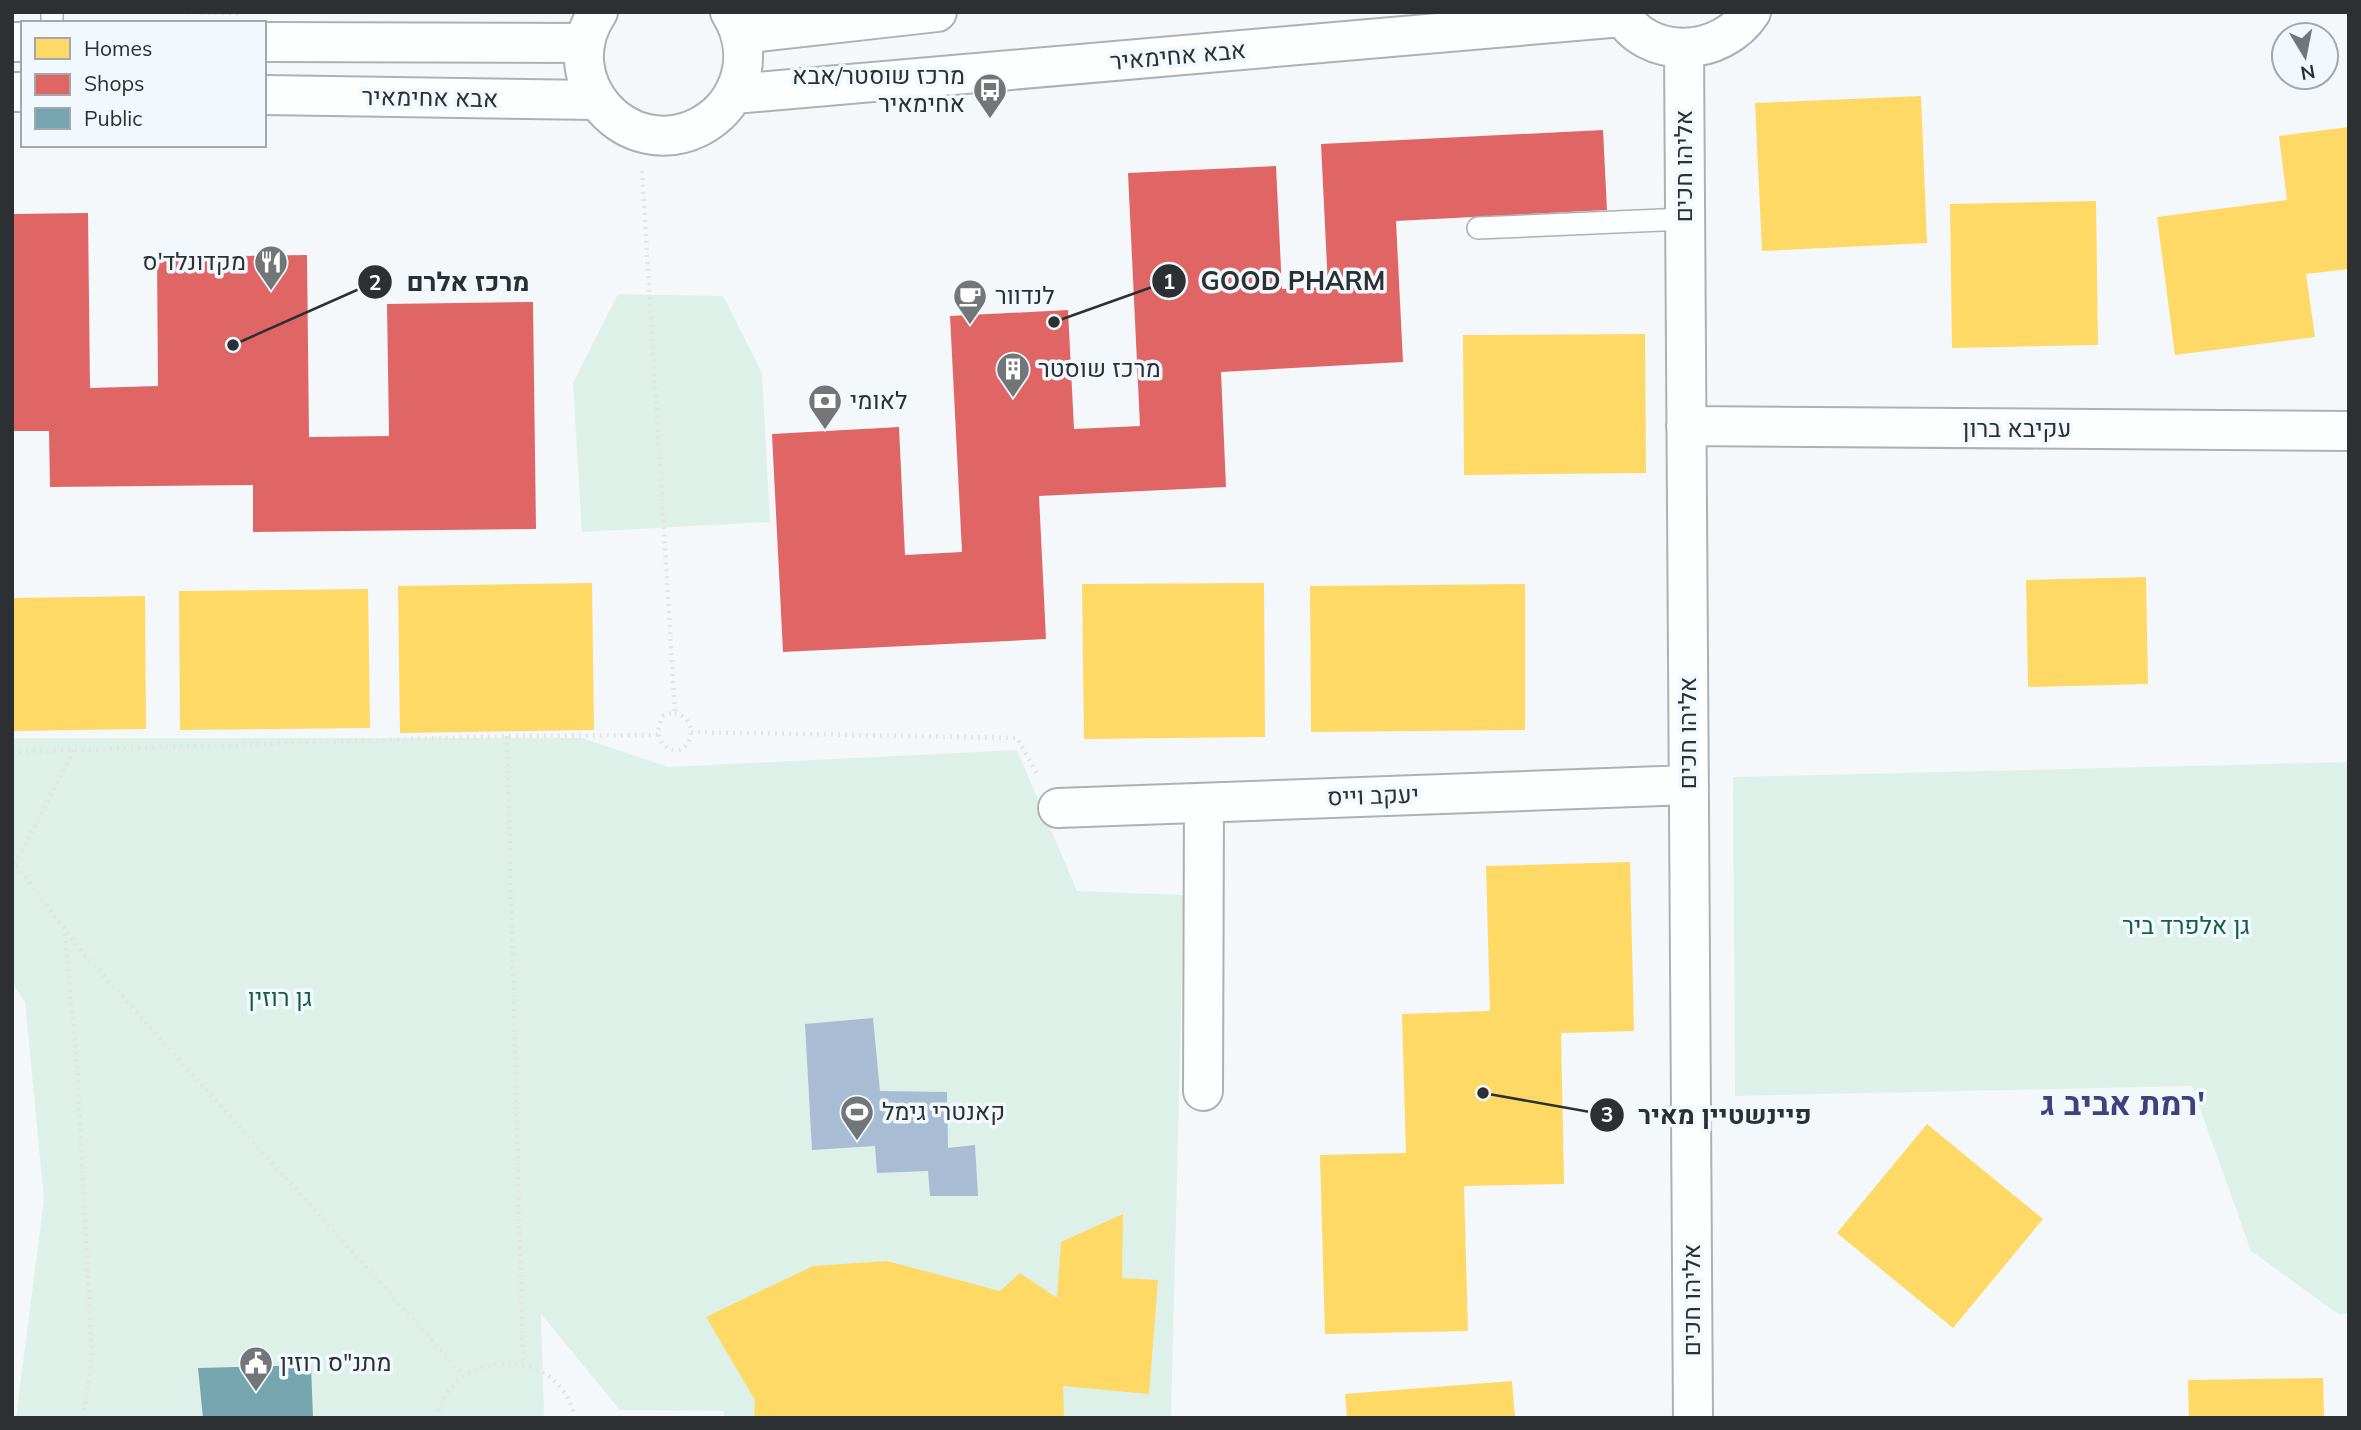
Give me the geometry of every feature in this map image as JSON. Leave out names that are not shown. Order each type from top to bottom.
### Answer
[{"type":"street","points":[[266,42],[591,28],[586,72],[596,100],[609,115],[623,125],[660,136],[688,132],[713,120],[734,94],[743,65],[736,23],[937,12]]},
{"type":"street","points":[[1621,15],[1642,36],[1662,45],[1684,49],[1708,45],[1759,13]]},
{"type":"street","name":"אבא אחימאיר","points":[[734,94],[1621,15]]},
{"type":"street","name":"אליהו חכים","points":[[1684,49],[1693,1418]]},
{"type":"street","name":"אבא אחימאיר","points":[[266,95],[596,100]]},
{"type":"street","name":"עקיבא ברון","points":[[1686,426],[2349,431]]},
{"type":"street","name":"יעקב וייס","points":[[1058,808],[1689,785]]},
{"type":"street","points":[[1203,1091],[1204,803]]},
{"type":"lane","points":[[1478,228],[1684,219]]},
{"type":"path","points":[[640,132],[675,712]]},
{"type":"path","points":[[675,712],[687,719],[691,732],[689,743],[677,751],[664,747],[658,735],[659,723],[663,716],[675,712]]},
{"type":"path","points":[[691,732],[1017,738],[1058,808]]},
{"type":"path","points":[[12,752],[507,736],[658,735]]},
{"type":"path","points":[[507,736],[523,1365]]},
{"type":"path","points":[[75,750],[14,862],[84,954],[464,1376]]},
{"type":"path","points":[[64,927],[77,1064],[92,1358],[83,1418]]},
{"type":"path","points":[[437,1418],[449,1391],[464,1376],[482,1366],[502,1363],[523,1365],[545,1374],[563,1391],[574,1418]]},
{"type":"green space","points":[[618,294],[723,296],[762,373],[770,522],[582,532],[573,383]]},
{"type":"green space","name":"גן רוזין","points":[[12,738],[582,738],[668,767],[1017,750],[1077,891],[1184,895],[1171,1418],[724,1418],[724,1411],[620,1410],[541,1314],[544,1418],[16,1418],[44,1199],[25,1002],[12,983]]},
{"type":"green space","name":"גן אלפרד ביר","points":[[2349,762],[2349,1314],[2338,1314],[2251,1251],[2192,1086],[1735,1096],[1733,777]]},
{"type":"water","points":[[873,1018],[880,1091],[947,1092],[948,1148],[975,1145],[978,1196],[930,1196],[928,1171],[877,1173],[875,1146],[812,1150],[805,1024]]},
{"type":"building: Homes","points":[[1921,96],[1927,243],[1762,251],[1755,103]]},
{"type":"building: Homes","points":[[2349,127],[2349,269],[2306,274],[2315,337],[2175,355],[2157,217],[2287,200],[2279,136]]},
{"type":"building: Homes","points":[[2096,201],[2098,345],[1952,348],[1950,204]]},
{"type":"building: Homes","points":[[1645,334],[1646,473],[1464,475],[1463,335]]},
{"type":"building: Homes","points":[[2146,577],[2148,684],[2028,687],[2026,580]]},
{"type":"building: Homes","points":[[592,583],[594,730],[400,733],[398,586]]},
{"type":"building: Homes","points":[[1264,583],[1265,737],[1084,739],[1082,584]]},
{"type":"building: Homes","points":[[1525,584],[1525,730],[1311,732],[1310,586]]},
{"type":"building: Homes","points":[[368,589],[370,728],[180,730],[179,591]]},
{"type":"building: Homes","points":[[145,596],[146,729],[12,731],[12,598]]},
{"type":"building: Homes","points":[[1630,862],[1634,1031],[1561,1033],[1564,1184],[1464,1186],[1468,1331],[1325,1334],[1320,1155],[1406,1153],[1402,1014],[1490,1011],[1486,866]]},
{"type":"building: Homes","points":[[1927,1124],[2043,1219],[1953,1328],[1837,1233]]},
{"type":"building: Homes","points":[[1123,1214],[1122,1278],[1158,1280],[1149,1394],[1063,1386],[1064,1418],[754,1418],[755,1400],[706,1317],[813,1266],[887,1261],[1000,1291],[1020,1273],[1057,1298],[1061,1242]]},
{"type":"building: Homes","points":[[2323,1378],[2324,1418],[2189,1418],[2188,1380]]},
{"type":"building: Homes","points":[[1512,1381],[1515,1418],[1347,1418],[1345,1394]]},
{"type":"building: Shops","name":"מרכז שוסטר","points":[[1603,130],[1607,210],[1396,221],[1403,362],[1221,372],[1226,487],[1039,496],[1046,639],[783,652],[772,434],[899,427],[905,555],[962,552],[950,316],[1068,310],[1074,429],[1140,426],[1128,173],[1276,166],[1282,289],[1328,287],[1321,144]]},
{"type":"building: Shops","points":[[88,213],[90,388],[158,386],[157,257],[307,255],[309,437],[389,436],[387,304],[533,302],[536,529],[253,532],[253,485],[50,487],[49,431],[12,431],[12,214]]},
{"type":"building: Public","name":"מתנ\"ס רוזין","points":[[311,1365],[313,1418],[203,1418],[198,1368]]},
{"type":"place","name":"מרכז שוסטר/אבא אחימאיר","points":[[990,120]]},
{"type":"place","name":"מקדונלד'ס","points":[[271,292]]},
{"type":"place","name":"GOOD PHARM","points":[[1054,322]]},
{"type":"place","name":"לנדוור","points":[[970,326]]},
{"type":"place","name":"מרכז אלרם","points":[[233,345]]},
{"type":"place","name":"מרכז שוסטר","points":[[1013,399]]},
{"type":"place","name":"לאומי","points":[[825,431]]},
{"type":"place","name":"פיינשטיין מאיר","points":[[1483,1093]]},
{"type":"place","name":"קאנטרי גימל","points":[[857,1142]]},
{"type":"place","name":"מתנ\"ס רוזין","points":[[256,1393]]},
{"type":"district","name":"רמת אביב ג'","points":[[2123,1104]]}]
